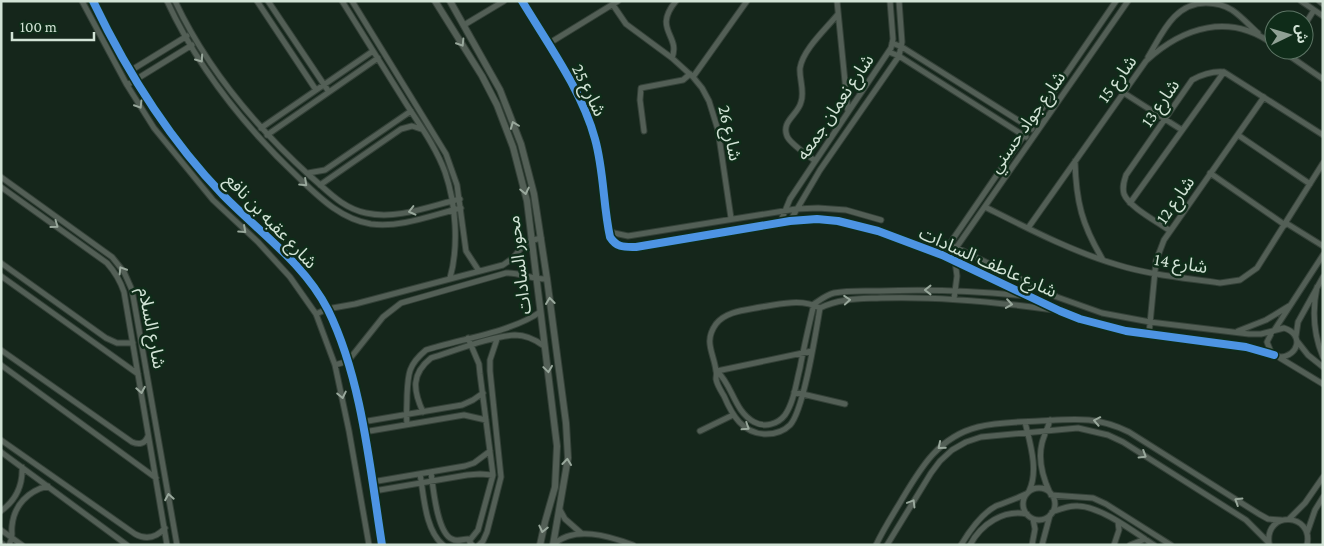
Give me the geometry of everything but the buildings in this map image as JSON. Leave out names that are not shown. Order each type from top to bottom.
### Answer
[{"type":"street","name":"شارع عقبه بن نافع","points":[[82,1],[127,85],[142,110],[172,151],[213,200],[272,257],[304,295],[316,314],[335,365],[350,431],[369,545]]},
{"type":"street","name":"شارع عقبه بن نافع","points":[[94,1],[118,50],[162,122],[223,195],[288,257],[315,290],[327,309],[348,361],[364,432],[382,545]]},
{"type":"street","points":[[168,1],[185,38],[238,114],[262,142],[324,202],[362,222],[382,225],[404,223],[461,208]]},
{"type":"street","points":[[175,1],[192,34],[228,88],[261,128],[320,185],[346,206],[373,214],[402,213],[460,199]]},
{"type":"street","points":[[257,1],[316,90]]},
{"type":"street","points":[[268,1],[329,92]]},
{"type":"street","points":[[342,1],[411,111],[445,171],[452,201],[456,252],[450,278]]},
{"type":"street","points":[[352,1],[439,141],[452,168],[460,199],[466,251],[478,271]]},
{"type":"street","name":"محور السادات","points":[[435,1],[482,76],[505,124],[520,170],[527,201],[555,425],[557,466],[555,488],[544,522],[540,545]]},
{"type":"street","name":"محور السادات","points":[[450,1],[500,90],[521,144],[534,194],[566,423],[568,458],[553,545]]},
{"type":"street","points":[[464,25],[504,1]]},
{"type":"street","name":"شارع 25","points":[[522,1],[576,92],[595,137],[602,169],[609,230]]},
{"type":"street","points":[[672,58],[674,49],[666,25],[666,18],[667,12],[676,1]]},
{"type":"street","points":[[644,131],[640,100],[641,88],[683,80],[691,75],[747,1]]},
{"type":"street","points":[[837,1],[848,112]]},
{"type":"street","name":"شارع نعمان جمعه","points":[[780,223],[784,210],[889,52],[892,43],[890,1]]},
{"type":"street","name":"شارع نعمان جمعه","points":[[790,221],[820,170],[899,56],[902,47],[899,1]]},
{"type":"street","name":"شارع جواد حسني","points":[[942,255],[1116,1]]},
{"type":"street","name":"شارع جواد حسني","points":[[952,260],[956,248],[1128,1]]},
{"type":"street","points":[[1301,1],[1323,16]]},
{"type":"street","points":[[1319,1],[1323,4]]},
{"type":"street","points":[[548,44],[615,3]]},
{"type":"street","name":"شارع 26","points":[[615,3],[626,24],[672,58],[702,88],[715,116],[732,218]]},
{"type":"street","points":[[1146,62],[1173,16],[1192,5],[1202,3],[1223,6],[1233,11],[1261,35]]},
{"type":"street","points":[[816,161],[789,140],[786,129],[787,123],[801,103],[803,96],[800,68],[802,60],[838,14]]},
{"type":"street","name":"شارع 15","points":[[1028,228],[1146,62],[1164,45],[1175,38],[1211,27],[1236,28],[1264,37]]},
{"type":"street","points":[[130,71],[192,34]]},
{"type":"street","points":[[127,85],[197,42]]},
{"type":"street","points":[[892,43],[902,47],[1037,132]]},
{"type":"street","points":[[110,55],[118,50]]},
{"type":"street","points":[[261,128],[373,51]]},
{"type":"street","points":[[889,52],[899,56],[1031,141]]},
{"type":"street","points":[[267,135],[378,58]]},
{"type":"street","points":[[1297,60],[1323,79]]},
{"type":"street","points":[[1170,231],[1130,203],[1224,72],[1323,135]]},
{"type":"street","name":"شارع 13","points":[[1130,203],[1124,195],[1123,185],[1126,175],[1192,80],[1202,74],[1224,72]]},
{"type":"street","points":[[1124,92],[1182,130]]},
{"type":"street","name":"شارع 12","points":[[1149,334],[1159,250],[1170,231],[1264,97]]},
{"type":"street","points":[[307,173],[325,170],[411,111]]},
{"type":"street","points":[[320,185],[402,129],[412,126],[422,130]]},
{"type":"street","points":[[1238,135],[1310,184]]},
{"type":"street","points":[[1075,161],[1076,187],[1081,213],[1090,238],[1103,261]]},
{"type":"street","name":"شارع 14","points":[[985,207],[1103,261],[1155,273],[1220,283],[1230,282],[1240,280],[1258,268],[1323,163]]},
{"type":"street","points":[[1210,173],[1285,225],[1323,246]]},
{"type":"street","name":"شارع السلام","points":[[1,177],[112,256],[129,281],[177,545]]},
{"type":"street","name":"شارع السلام","points":[[1,187],[107,263],[117,275],[124,292],[167,545]]},
{"type":"street","points":[[609,230],[628,236],[784,210],[818,208],[846,210],[881,220]]},
{"type":"street","points":[[817,219],[818,208]]},
{"type":"street","points":[[42,216],[47,210]]},
{"type":"street","name":"شارع عاطف السادات","points":[[609,230],[610,237],[614,243],[620,247],[626,247],[790,221],[817,219],[838,221],[872,229],[942,255],[1060,311],[1103,326],[1246,347],[1277,356],[1323,384]]},
{"type":"street","points":[[316,314],[327,309],[355,304],[499,266],[510,261],[524,244],[541,238]]},
{"type":"street","name":"شارع عاطف السادات","points":[[949,244],[1056,297],[1102,313],[1150,322],[1250,334],[1273,330]]},
{"type":"street","points":[[1323,255],[1267,342],[1269,349],[1277,356],[1290,355],[1296,347],[1298,322],[1323,277]]},
{"type":"street","points":[[952,260],[957,276],[954,299]]},
{"type":"street","points":[[1,263],[106,338],[117,343],[133,343]]},
{"type":"street","points":[[335,365],[348,361],[383,317],[401,303],[506,273],[516,273],[537,280],[547,279]]},
{"type":"street","points":[[1,276],[138,374]]},
{"type":"street","points":[[1317,287],[1314,317],[1315,332],[1323,356]]},
{"type":"street","points":[[716,371],[723,377],[738,407],[756,424],[773,424],[786,413],[794,392],[814,304],[829,295],[846,292],[955,290],[1029,296]]},
{"type":"street","points":[[820,308],[838,300],[902,298],[985,301],[1060,311]]},
{"type":"street","points":[[793,302],[814,304],[820,308],[812,351],[796,416],[790,425],[781,431],[771,434],[761,434],[742,426],[733,415],[716,380],[716,371],[709,350],[710,336],[716,324],[727,315],[740,311],[793,302]]},
{"type":"street","points":[[1234,332],[1266,320],[1291,305]]},
{"type":"street","points":[[407,424],[409,371],[415,359],[426,350],[524,322],[540,312]]},
{"type":"street","points":[[1273,330],[1284,328],[1293,332],[1308,355],[1323,367]]},
{"type":"street","points":[[423,412],[416,393],[415,383],[417,373],[423,364],[431,358],[515,335],[526,336],[544,346]]},
{"type":"street","points":[[431,472],[440,524],[447,536],[471,543],[478,530],[493,475],[479,364],[468,338]]},
{"type":"street","points":[[479,545],[483,541],[486,532],[501,477],[490,371],[492,349],[497,339]]},
{"type":"street","points":[[1,350],[132,442],[139,444],[146,440],[148,435]]},
{"type":"street","points":[[716,371],[812,351]]},
{"type":"street","points":[[1,365],[156,478]]},
{"type":"street","points":[[794,392],[845,404]]},
{"type":"street","points":[[362,422],[462,405],[483,393]]},
{"type":"street","points":[[364,432],[464,415],[486,420]]},
{"type":"street","points":[[700,431],[733,415]]},
{"type":"street","points":[[876,545],[922,466],[947,441],[962,432],[978,426],[1078,419],[1096,420],[1113,424],[1268,519],[1289,519],[1300,524],[1307,533],[1309,544]]},
{"type":"street","points":[[1042,545],[1054,504],[1043,472],[1041,452],[1042,441],[1050,420]]},
{"type":"street","points":[[1026,422],[1033,473],[1033,483],[1023,504],[1027,514]]},
{"type":"street","points":[[887,545],[931,473],[940,460],[952,450],[980,437],[1078,428],[1108,435],[1122,442],[1246,520],[1269,544]]},
{"type":"street","points":[[1,440],[139,536],[153,537],[165,528]]},
{"type":"street","points":[[372,482],[474,463],[490,451]]},
{"type":"street","points":[[1,452],[127,545]]},
{"type":"street","points":[[1,511],[17,494],[21,481],[22,467]]},
{"type":"street","points":[[420,474],[430,526],[437,539],[445,545],[452,539]]},
{"type":"street","points":[[374,491],[467,474],[493,475]]},
{"type":"street","points":[[1289,519],[1312,495],[1323,477]]},
{"type":"street","points":[[9,545],[13,538],[13,517],[19,504],[29,494],[48,486]]},
{"type":"street","points":[[961,545],[986,513],[995,507],[1040,488],[1051,494],[1093,498],[1106,504],[1171,545]]},
{"type":"street","points":[[1307,533],[1315,510],[1323,497]]},
{"type":"street","points":[[1033,519],[1044,519],[1071,506],[1090,507],[1154,545]]},
{"type":"street","points":[[560,510],[565,519],[581,533],[633,545]]},
{"type":"street","points":[[970,545],[981,531],[1000,516],[1018,512],[1027,514],[1033,519],[1035,529],[1032,545]]},
{"type":"street","points":[[1269,544],[1270,531],[1282,520]]},
{"type":"street","points":[[1114,545],[1119,530],[1118,522]]},
{"type":"street","points":[[1,530],[22,545]]},
{"type":"street","points":[[553,545],[563,538],[581,533]]},
{"type":"street","points":[[1130,545],[1145,539]]},
{"type":"cycle path","points":[[93,1],[135,79],[167,128],[223,195],[307,277],[328,310],[340,337],[357,395],[369,455],[382,545]]},
{"type":"cycle path","points":[[522,1],[582,103],[595,139],[610,237],[618,245],[636,247],[790,221],[817,219],[838,221],[878,231],[942,255],[1080,319],[1126,331],[1246,347],[1274,355]]}]
